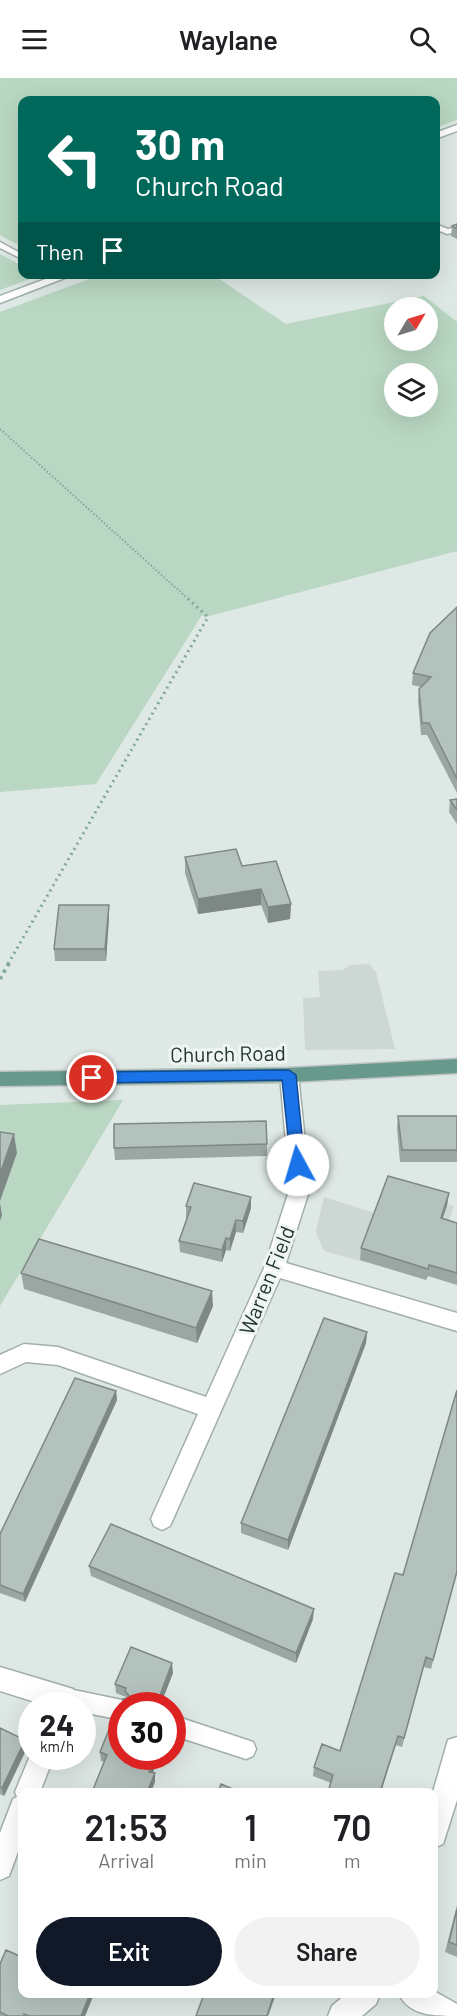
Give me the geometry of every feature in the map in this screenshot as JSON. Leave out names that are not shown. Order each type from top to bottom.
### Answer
[{"type":"main road","name":"Church Road","points":[[0,1079],[289,1075],[457,1066]]},
{"type":"street","points":[[440,134],[457,128]]},
{"type":"street","points":[[0,300],[53,279]]},
{"type":"street","name":"Warren Field","points":[[162,1519],[274,1268],[300,1188],[289,1075]]},
{"type":"street","points":[[274,1268],[457,1323]]},
{"type":"street","points":[[0,1365],[24,1353],[58,1356],[212,1409]]},
{"type":"street","points":[[0,1679],[36,1692]]},
{"type":"street","points":[[438,1822],[457,1749]]},
{"type":"street","points":[[30,1788],[37,1770]]},
{"type":"street","points":[[0,1867],[18,1819]]},
{"type":"street","points":[[342,2016],[362,1998]]},
{"type":"street","points":[[420,1998],[452,2016]]},
{"type":"lane","points":[[440,228],[447,232],[457,228]]},
{"type":"lane","points":[[0,245],[18,255]]},
{"type":"lane","points":[[186,1730],[246,1749]]},
{"type":"path","points":[[0,429],[208,617],[0,979]]},
{"type":"shaded area","points":[[369,964],[376,972],[395,1049],[305,1050],[303,998],[320,997],[318,971],[342,970],[351,965]]},
{"type":"shaded area","points":[[386,1187],[454,1206],[427,1279],[324,1251],[316,1232],[324,1197],[378,1214]]},
{"type":"green space","points":[[0,78],[457,78],[457,120],[440,126],[440,96],[18,96],[18,245],[0,235]]},
{"type":"green space","points":[[0,254],[18,264],[18,279],[30,279],[0,290]]},
{"type":"green space","points":[[89,279],[219,279],[286,324],[384,304],[384,351],[438,351],[438,307],[457,322],[457,551],[205,617],[202,615],[96,784],[0,792],[0,312]]},
{"type":"green space","points":[[123,1100],[0,1306],[0,1105]]},
{"type":"building","points":[[457,607],[457,779],[429,723],[422,723],[419,689],[431,677],[413,673],[430,633]]},
{"type":"building","points":[[457,799],[457,810],[450,800]]},
{"type":"building","points":[[236,849],[242,866],[276,861],[291,904],[268,907],[261,889],[198,899],[185,857]]},
{"type":"building","points":[[59,905],[109,905],[105,949],[54,949]]},
{"type":"building","points":[[398,1116],[457,1116],[457,1150],[402,1150]]},
{"type":"building","points":[[266,1121],[267,1144],[114,1148],[114,1124]]},
{"type":"building","points":[[0,1132],[14,1134],[0,1174]]},
{"type":"building","points":[[388,1176],[449,1193],[441,1218],[457,1223],[457,1273],[429,1265],[428,1269],[361,1248]]},
{"type":"building","points":[[194,1183],[251,1197],[243,1221],[236,1220],[230,1239],[226,1238],[222,1250],[179,1241],[191,1207],[186,1206]]},
{"type":"building","points":[[39,1239],[212,1291],[196,1328],[21,1273]]},
{"type":"building","points":[[324,1318],[367,1332],[288,1540],[241,1523]]},
{"type":"building","points":[[75,1378],[116,1391],[23,1594],[0,1585],[0,1534]]},
{"type":"building","points":[[457,1390],[457,1571],[433,1660],[426,1657],[404,1738],[398,1736],[381,1788],[329,1788],[333,1775],[314,1767],[322,1744],[340,1751],[395,1573],[403,1575]]},
{"type":"building","points":[[111,1524],[314,1609],[296,1653],[89,1566]]},
{"type":"building","points":[[131,1647],[172,1663],[161,1692],[126,1692],[126,1688],[115,1684]]},
{"type":"building","points":[[0,1728],[18,1737],[18,1755],[2,1788],[0,1787]]},
{"type":"building","points":[[108,1732],[108,1770],[150,1770],[149,1772],[155,1773],[149,1788],[94,1788],[107,1755],[100,1752]]},
{"type":"building","points":[[457,1909],[457,1945],[449,1942]]},
{"type":"building","points":[[6,1950],[18,1955],[18,1998],[88,1998],[81,2016],[29,2016],[24,2014],[24,2016],[8,2016],[0,2012],[0,1964]]},
{"type":"building","points":[[203,1998],[273,1998],[267,2016],[196,2016]]},
{"type":"route","points":[[92,1078],[289,1075],[298,1165]]}]
